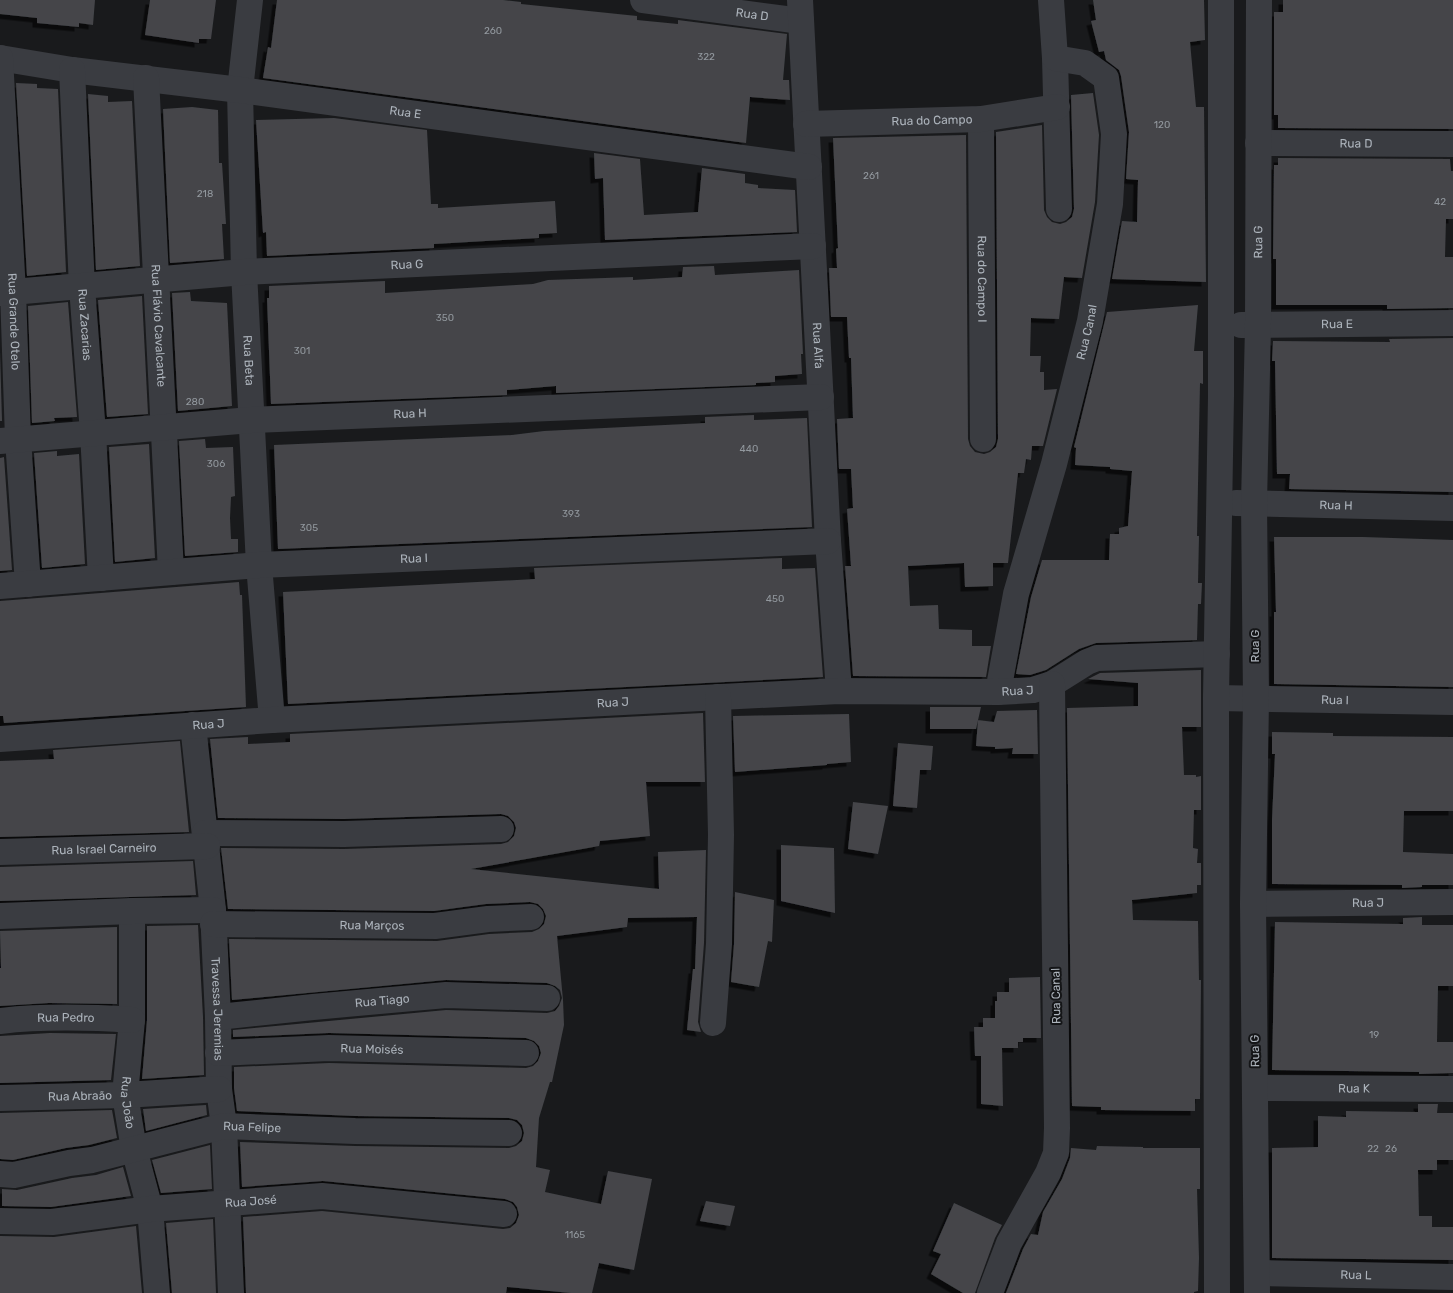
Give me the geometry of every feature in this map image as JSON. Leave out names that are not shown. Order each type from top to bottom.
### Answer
[{"type":"street","name":"Rua Beta","points":[[250,0],[240,90],[244,272],[259,565],[272,720]]},
{"type":"street","name":"Rua D","points":[[643,0],[801,11]]},
{"type":"street","points":[[1051,0],[1055,58],[1059,209]]},
{"type":"street","points":[[1217,1293],[1216,698],[1221,325],[1221,0]]},
{"type":"street","name":"Rua G","points":[[1257,1283],[1253,904],[1256,698],[1254,503],[1258,326],[1259,0]]},
{"type":"street","name":"Rua Alfa","points":[[801,11],[828,541],[838,691]]},
{"type":"street","name":"Rua E","points":[[0,58],[72,70],[240,90],[809,167]]},
{"type":"street","name":"Rua Grande Otelo","points":[[0,58],[9,440],[28,584]]},
{"type":"street","name":"Rua Canal","points":[[998,692],[1016,594],[1054,464],[1090,321],[1110,204],[1114,134],[1106,78],[1085,63],[1055,58]]},
{"type":"street","name":"Rua Zacarias","points":[[72,70],[82,287],[101,578]]},
{"type":"street","name":"Rua Flávio Cavalcante","points":[[146,78],[158,279],[171,572]]},
{"type":"street","name":"Rua do Campo","points":[[806,124],[981,118],[1056,108]]},
{"type":"street","name":"Rua do Campo I","points":[[981,118],[983,439]]},
{"type":"street","name":"Rua D","points":[[1258,143],[1453,144]]},
{"type":"street","name":"Rua G","points":[[7,293],[244,272],[813,246]]},
{"type":"street","name":"Rua E","points":[[1221,325],[1453,323]]},
{"type":"street","name":"Rua H","points":[[9,440],[251,420],[821,397]]},
{"type":"street","name":"Rua H","points":[[1219,503],[1453,508]]},
{"type":"street","name":"Rua I","points":[[0,586],[259,565],[828,541]]},
{"type":"street","name":"Rua J","points":[[0,739],[272,720],[838,691],[998,692],[1033,690],[1052,684],[1087,662],[1097,658],[1217,654]]},
{"type":"street","name":"Rua Canal","points":[[990,1293],[1010,1242],[1048,1173],[1056,1153],[1058,1128],[1052,684]]},
{"type":"street","points":[[713,1023],[719,944],[721,835],[718,697]]},
{"type":"street","name":"Rua I","points":[[1216,698],[1453,702]]},
{"type":"street","name":"Travessa Jeremias","points":[[193,725],[213,917],[219,1089],[224,1126],[231,1293]]},
{"type":"street","name":"Rua Israel Carneiro","points":[[0,852],[206,839],[501,829]]},
{"type":"street","name":"Rua J","points":[[1253,904],[1453,902]]},
{"type":"street","name":"Rua Marços","points":[[0,916],[132,911],[213,917],[435,926],[488,919],[531,917]]},
{"type":"street","name":"Rua João","points":[[132,911],[132,1020],[125,1095],[134,1149],[150,1209],[157,1293]]},
{"type":"street","name":"Rua Tiago","points":[[218,1018],[446,995],[547,998]]},
{"type":"street","name":"Rua Pedro","points":[[0,1021],[73,1016],[132,1020]]},
{"type":"street","name":"Rua Moisés","points":[[218,1053],[329,1048],[526,1053]]},
{"type":"street","name":"Rua K","points":[[1255,1088],[1453,1089]]},
{"type":"street","name":"Rua Abraão","points":[[0,1098],[125,1095],[219,1089]]},
{"type":"street","name":"Rua Felipe","points":[[0,1174],[14,1175],[92,1160],[224,1126],[509,1134]]},
{"type":"street","name":"Rua José","points":[[0,1222],[52,1222],[150,1209],[322,1196],[504,1214]]},
{"type":"street","name":"Rua L","points":[[1257,1283],[1453,1277]]},
{"type":"building","points":[[0,0],[95,0],[93,25],[79,23],[79,27],[37,23],[37,18],[0,14]]},
{"type":"building","points":[[150,0],[216,0],[211,39],[199,39],[199,43],[145,35]]},
{"type":"building","points":[[277,0],[503,0],[521,2],[521,4],[637,16],[637,20],[678,24],[678,20],[787,34],[783,80],[789,80],[790,100],[750,97],[746,143],[263,78],[268,47],[271,48]]},
{"type":"building","points":[[1093,0],[1204,0],[1205,40],[1190,42],[1196,107],[1204,107],[1206,282],[1112,279],[1122,221],[1137,222],[1138,180],[1126,179],[1129,132],[1121,76],[1119,70],[1106,60],[1104,51],[1099,52],[1091,21],[1096,20]]},
{"type":"building","points":[[1283,0],[1453,0],[1453,129],[1278,128],[1278,115],[1274,115],[1274,12],[1283,12]]},
{"type":"building","points":[[16,83],[37,84],[37,88],[58,89],[66,272],[27,276]]},
{"type":"building","points":[[1093,93],[1099,135],[1095,202],[1082,278],[1064,277],[1059,319],[1031,318],[1030,356],[1041,356],[1040,372],[1044,372],[1044,390],[1057,389],[1043,446],[1032,446],[1031,460],[1026,459],[1024,473],[1018,473],[1008,563],[993,563],[993,586],[965,587],[964,563],[908,566],[910,606],[938,605],[939,629],[972,630],[972,646],[991,646],[986,677],[853,676],[845,566],[851,566],[847,509],[853,508],[851,469],[839,469],[837,419],[853,418],[851,358],[849,358],[847,317],[831,317],[829,268],[837,268],[836,249],[838,248],[833,138],[966,135],[968,439],[970,446],[975,452],[984,454],[996,447],[998,439],[996,132],[1042,125],[1044,210],[1052,222],[1060,224],[1066,222],[1072,217],[1074,209],[1071,95]]},
{"type":"building","points":[[88,94],[108,96],[108,102],[132,101],[140,266],[96,270]]},
{"type":"building","points":[[192,107],[218,110],[219,163],[222,163],[226,224],[222,224],[224,259],[170,263],[163,109]]},
{"type":"building","points":[[334,118],[427,130],[431,204],[438,204],[438,208],[555,201],[557,233],[539,234],[539,238],[434,244],[434,248],[267,256],[266,232],[263,233],[256,120]]},
{"type":"building","points":[[594,153],[640,159],[644,215],[698,212],[702,168],[745,174],[745,183],[758,185],[758,188],[795,190],[797,232],[605,240],[603,178],[595,179]]},
{"type":"building","points":[[1278,158],[1450,159],[1451,171],[1453,171],[1453,219],[1446,219],[1445,257],[1453,257],[1453,308],[1387,309],[1387,305],[1276,305],[1276,259],[1273,259],[1274,165],[1278,165]]},
{"type":"building","points":[[714,266],[715,275],[799,270],[803,354],[801,354],[802,374],[775,376],[775,382],[756,383],[756,385],[556,393],[556,386],[507,390],[507,395],[271,404],[267,298],[269,298],[269,286],[385,281],[385,293],[533,284],[548,280],[633,277],[633,280],[682,277],[683,267]]},
{"type":"building","points":[[190,292],[191,301],[227,303],[232,406],[178,411],[172,293]]},
{"type":"building","points":[[142,296],[148,414],[107,417],[98,300]]},
{"type":"building","points":[[68,302],[77,417],[54,418],[55,421],[32,423],[28,306]]},
{"type":"building","points":[[1198,305],[1194,351],[1203,351],[1203,384],[1200,383],[1197,536],[1199,536],[1198,583],[1202,583],[1201,604],[1198,604],[1197,640],[1096,643],[1079,649],[1046,670],[1030,675],[1016,674],[1031,597],[1042,560],[1109,560],[1110,534],[1119,534],[1119,528],[1128,526],[1132,471],[1110,469],[1110,467],[1075,465],[1076,448],[1074,447],[1107,312]]},
{"type":"building","points":[[1453,338],[1453,492],[1289,489],[1290,474],[1277,474],[1275,361],[1272,361],[1273,341],[1390,342],[1389,339]]},
{"type":"building","points":[[0,351],[2,421],[0,421]]},
{"type":"building","points":[[754,415],[754,420],[807,418],[812,527],[278,549],[274,445],[512,435],[544,431],[705,423],[705,417]]},
{"type":"building","points":[[205,439],[206,448],[233,447],[235,496],[231,497],[231,539],[238,539],[238,552],[185,556],[179,441]]},
{"type":"building","points":[[149,444],[155,558],[115,562],[109,447]]},
{"type":"building","points":[[57,451],[57,456],[79,454],[85,564],[42,568],[34,453]]},
{"type":"building","points":[[4,457],[12,570],[0,571],[0,458]]},
{"type":"building","points":[[1274,537],[1453,540],[1453,687],[1274,684],[1274,612],[1276,612]]},
{"type":"building","points":[[782,558],[782,569],[815,568],[823,677],[288,704],[283,592],[535,579],[534,568]]},
{"type":"building","points":[[239,582],[240,595],[242,595],[246,707],[4,723],[3,716],[0,716],[0,601]]},
{"type":"building","points":[[1201,670],[1201,727],[1182,727],[1184,775],[1201,776],[1201,810],[1194,810],[1193,848],[1198,849],[1197,863],[1201,863],[1201,885],[1197,885],[1197,893],[1132,900],[1133,920],[1198,921],[1199,980],[1201,980],[1200,1099],[1195,1099],[1195,1111],[1101,1110],[1101,1107],[1072,1106],[1067,708],[1138,706],[1138,683],[1088,679],[1100,673]]},
{"type":"building","points":[[930,707],[981,707],[976,729],[930,729]]},
{"type":"building","points":[[1037,710],[1038,754],[1012,754],[1013,748],[995,749],[995,747],[976,746],[978,720],[994,722],[997,711]]},
{"type":"building","points":[[703,713],[705,782],[646,782],[650,836],[600,841],[599,846],[471,869],[659,889],[658,852],[706,850],[704,943],[698,1022],[701,1032],[687,1030],[693,969],[695,969],[697,917],[628,918],[627,927],[557,936],[563,1000],[564,1025],[552,1082],[550,1082],[539,1118],[536,1167],[550,1170],[545,1192],[601,1204],[608,1171],[652,1179],[634,1270],[599,1263],[592,1293],[507,1287],[506,1293],[246,1293],[243,1217],[322,1211],[503,1229],[510,1228],[516,1223],[519,1215],[517,1207],[513,1202],[505,1199],[323,1181],[242,1187],[240,1142],[509,1148],[516,1146],[522,1141],[524,1133],[522,1125],[517,1120],[509,1118],[355,1116],[237,1111],[234,1067],[329,1063],[526,1068],[533,1066],[538,1061],[541,1053],[539,1046],[534,1041],[526,1038],[329,1033],[233,1037],[233,1030],[446,1010],[547,1013],[555,1011],[562,998],[560,990],[547,983],[446,980],[232,1000],[229,939],[437,941],[489,934],[532,932],[544,924],[546,916],[538,904],[530,902],[486,904],[434,911],[228,909],[221,848],[344,849],[501,844],[508,842],[514,836],[516,828],[514,822],[508,816],[501,814],[344,819],[218,818],[210,739],[248,737],[248,744],[290,742],[290,734]]},
{"type":"building","points":[[849,714],[851,762],[735,772],[733,716]]},
{"type":"building","points":[[1272,732],[1333,733],[1333,736],[1453,737],[1453,811],[1404,811],[1403,852],[1453,854],[1453,885],[1422,885],[1422,887],[1402,888],[1402,885],[1272,884],[1275,754],[1272,754]]},
{"type":"building","points":[[180,741],[189,832],[0,837],[0,761],[54,759],[53,750]]},
{"type":"building","points":[[898,743],[933,746],[931,770],[920,770],[917,808],[893,806]]},
{"type":"building","points":[[853,802],[888,806],[878,854],[848,849]]},
{"type":"building","points":[[781,845],[834,848],[835,913],[781,901]]},
{"type":"building","points":[[193,861],[196,895],[0,901],[0,867]]},
{"type":"building","points":[[735,892],[774,900],[772,942],[768,941],[759,987],[731,982]]},
{"type":"building","points":[[1422,917],[1422,925],[1453,925],[1453,986],[1438,986],[1437,1042],[1453,1042],[1453,1073],[1419,1074],[1419,1072],[1272,1070],[1275,922],[1403,924],[1403,918]]},
{"type":"building","points":[[198,925],[204,1075],[142,1079],[147,1020],[147,926]]},
{"type":"building","points":[[117,927],[117,1004],[49,1003],[0,1006],[0,931]]},
{"type":"building","points":[[1040,977],[1041,1038],[1023,1038],[1023,1042],[1018,1042],[1018,1048],[1002,1048],[1003,1106],[981,1104],[981,1056],[975,1056],[974,1027],[983,1027],[983,1018],[995,1018],[997,992],[1009,992],[1009,978]]},
{"type":"building","points":[[50,1033],[116,1034],[111,1080],[0,1083],[0,1036]]},
{"type":"building","points":[[1418,1104],[1438,1104],[1437,1113],[1453,1113],[1453,1160],[1437,1160],[1437,1170],[1418,1170],[1419,1216],[1432,1216],[1432,1227],[1453,1227],[1453,1260],[1272,1258],[1272,1148],[1318,1147],[1318,1116],[1346,1117],[1346,1111],[1418,1112]]},
{"type":"building","points":[[206,1105],[207,1115],[146,1131],[143,1109]]},
{"type":"building","points":[[112,1110],[117,1138],[13,1160],[0,1159],[0,1113]]},
{"type":"building","points":[[210,1145],[212,1189],[161,1193],[152,1160]]},
{"type":"building","points":[[1097,1146],[1200,1148],[1200,1189],[1197,1189],[1198,1291],[1194,1293],[1006,1293],[1023,1249],[1031,1234],[1038,1235],[1043,1212],[1062,1179],[1070,1158],[1071,1148],[1096,1150]]},
{"type":"building","points":[[123,1167],[131,1196],[51,1207],[2,1206],[2,1189],[17,1190],[72,1178],[96,1175]]},
{"type":"building","points":[[706,1201],[735,1206],[730,1226],[700,1221]]},
{"type":"building","points":[[954,1203],[1002,1225],[995,1238],[975,1293],[963,1293],[931,1274],[941,1254],[933,1251]]},
{"type":"building","points":[[213,1219],[216,1293],[172,1293],[166,1223]]},
{"type":"building","points":[[136,1226],[142,1293],[0,1293],[0,1236],[54,1237]]}]
